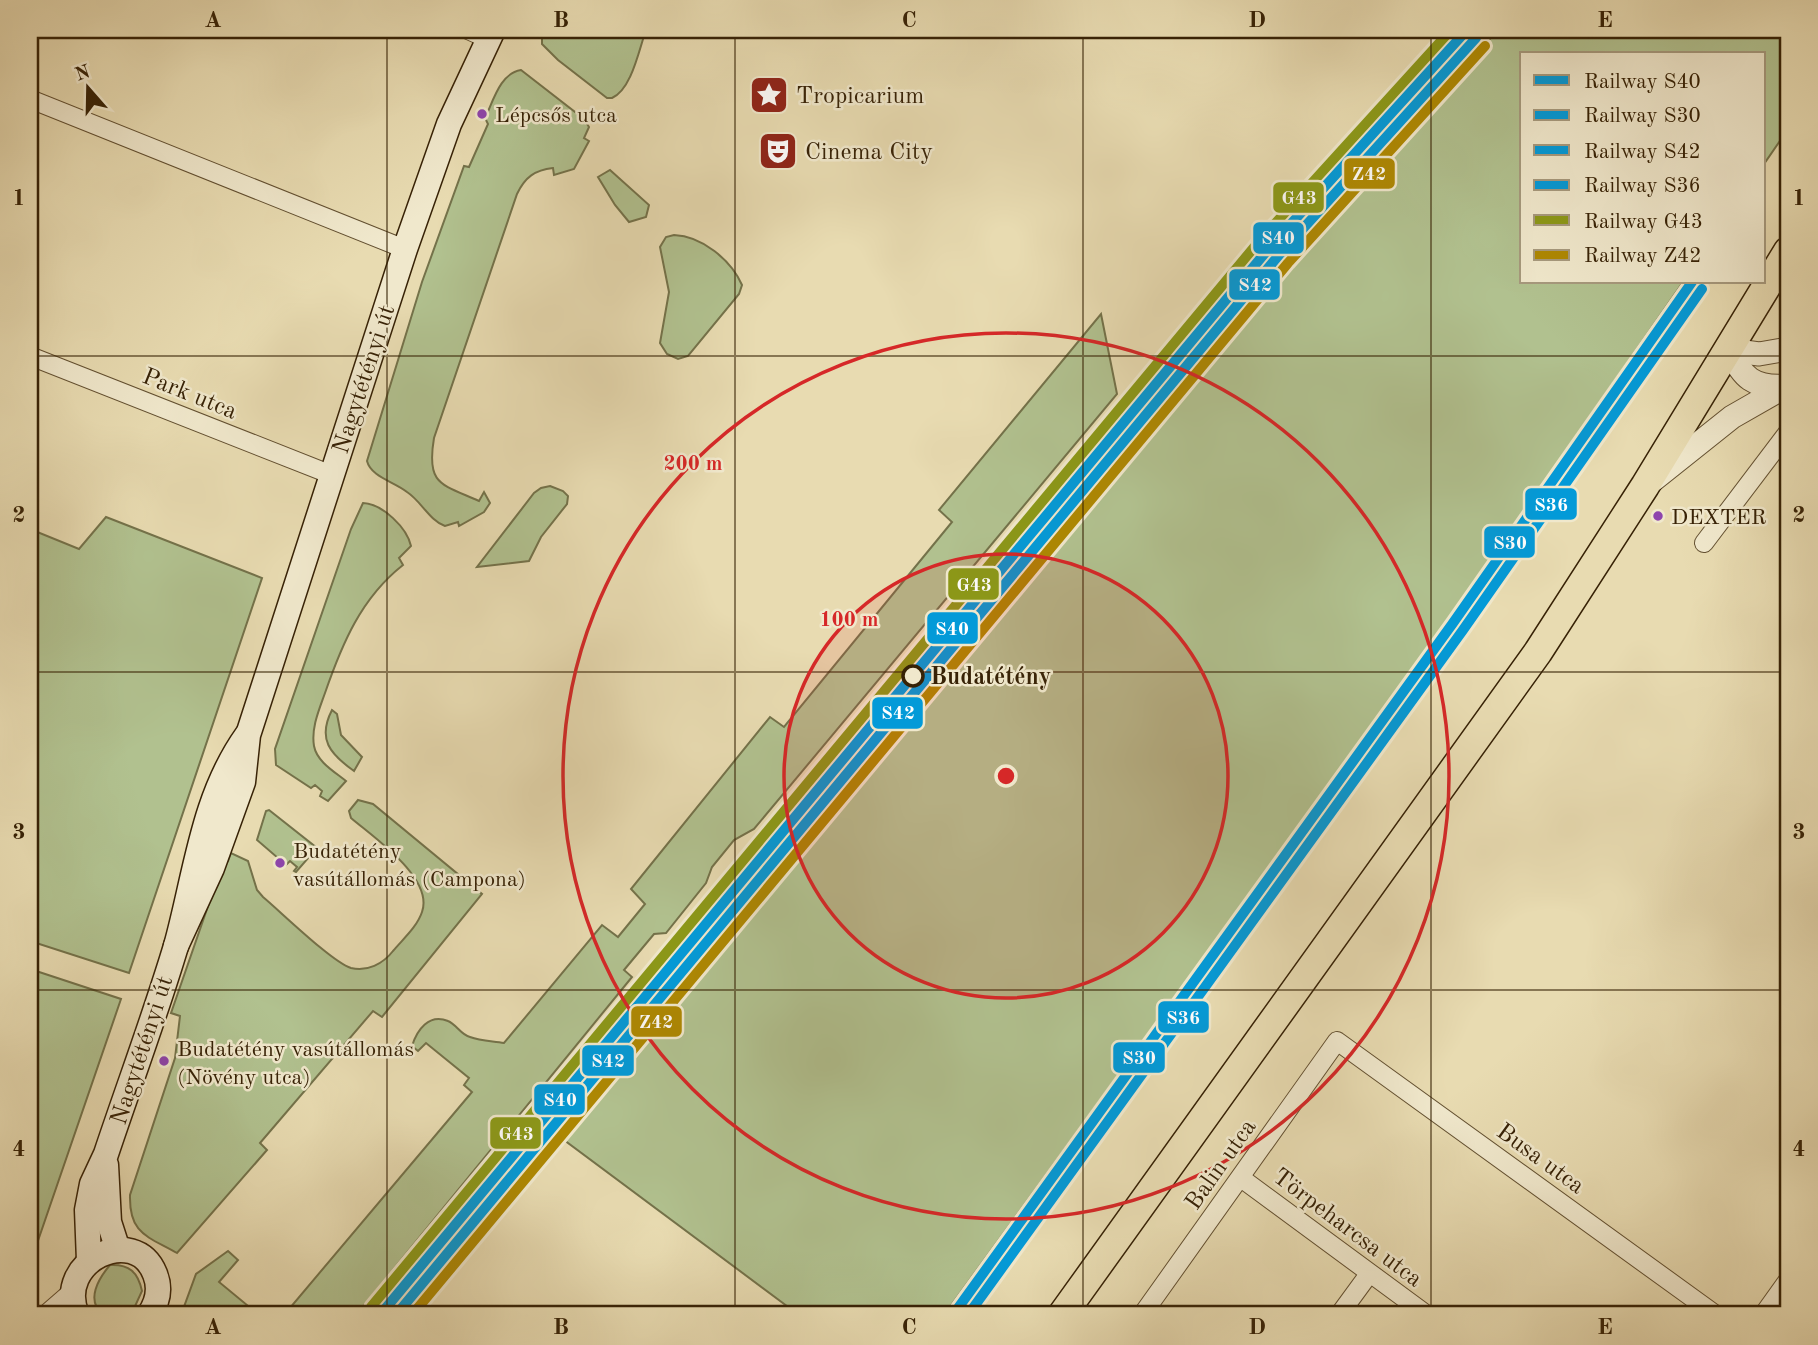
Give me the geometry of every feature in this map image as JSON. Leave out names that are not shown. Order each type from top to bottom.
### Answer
[{"type":"main road","name":"Nagytétényi út","points":[[89,1261],[87,1210],[92,1184],[106,1154],[176,946],[212,868],[243,782],[248,735],[405,249],[483,33]]},
{"type":"main road","points":[[1062,1315],[1538,652],[1730,350],[1788,251]]},
{"type":"main road","name":"Nagytétényi út","points":[[106,1154],[109,1222],[118,1250]]},
{"type":"main road","points":[[75,1305],[76,1278],[89,1261],[103,1253],[132,1251],[153,1268],[159,1291],[149,1315]]},
{"type":"street","points":[[30,99],[405,249]]},
{"type":"street","points":[[1730,350],[1759,354],[1788,349]]},
{"type":"street","points":[[1730,350],[1738,369],[1747,379],[1770,387],[1787,386]]},
{"type":"street","name":"Park utca","points":[[30,356],[332,475]]},
{"type":"street","points":[[1645,486],[1732,417],[1787,386]]},
{"type":"street","points":[[1704,543],[1788,432]]},
{"type":"street","name":"Balin utca","points":[[1142,1315],[1337,1041]]},
{"type":"street","name":"Busa utca","points":[[1337,1041],[1716,1315]]},
{"type":"street","name":"Törpeharcsa utca","points":[[1241,1178],[1427,1315]]},
{"type":"street","points":[[1339,1315],[1369,1274]]},
{"type":"street","points":[[1763,1315],[1788,1280]]},
{"type":"street","points":[[49,1315],[75,1305]]},
{"type":"green space","points":[[542,30],[646,30],[630,78],[619,93],[607,98],[542,44]]},
{"type":"green space","points":[[1498,30],[1788,30],[1788,129],[1766,161],[1766,52],[1520,52],[1520,284],[1682,284],[1449,620],[944,1315],[799,1315],[556,1134],[692,970],[696,958],[741,904],[760,893],[781,867],[790,843],[1144,417]]},
{"type":"green space","points":[[521,70],[584,119],[589,127],[584,138],[589,141],[574,169],[554,175],[553,168],[536,173],[523,183],[517,194],[434,438],[432,454],[432,465],[439,481],[479,501],[484,492],[490,503],[484,512],[459,526],[458,522],[445,526],[435,520],[402,488],[373,471],[367,461],[422,282],[464,166],[469,167],[488,124],[485,118],[502,82]]},
{"type":"green space","points":[[610,170],[649,205],[646,217],[629,222],[615,205],[598,177]]},
{"type":"green space","points":[[674,235],[695,240],[714,251],[731,267],[742,285],[739,294],[688,356],[678,359],[667,354],[660,343],[669,292],[660,247],[666,237]]},
{"type":"green space","points":[[1101,314],[1117,394],[754,829],[734,840],[712,867],[706,883],[666,933],[654,934],[624,970],[632,977],[356,1315],[284,1315],[472,1092],[464,1085],[469,1078],[426,1043],[418,1051],[412,1046],[425,1024],[441,1019],[451,1022],[467,1036],[504,1043],[602,925],[618,937],[645,904],[631,889],[770,717],[784,727],[952,522],[939,510]]},
{"type":"green space","points":[[550,486],[568,496],[567,504],[541,537],[529,561],[477,567],[534,493]]},
{"type":"green space","points":[[363,503],[371,504],[393,518],[405,532],[411,546],[399,558],[403,565],[375,592],[355,623],[338,657],[318,712],[314,733],[316,752],[327,766],[346,781],[328,801],[320,796],[322,791],[315,785],[311,788],[276,765],[275,749],[351,529]]},
{"type":"green space","points":[[106,517],[262,578],[129,973],[30,941],[30,529],[79,549]]},
{"type":"green space","points":[[332,710],[337,714],[341,735],[362,757],[354,771],[338,758],[328,745],[326,729]]},
{"type":"green space","points":[[358,800],[373,804],[482,894],[382,1017],[373,1011],[260,1143],[267,1150],[177,1253],[149,1237],[137,1226],[133,1218],[130,1195],[175,1058],[180,1016],[171,1013],[224,860],[228,861],[231,853],[248,861],[257,890],[263,897],[343,964],[363,969],[374,966],[389,956],[413,928],[422,912],[423,899],[411,872],[351,818],[349,811]]},
{"type":"green space","points":[[269,810],[317,848],[296,872],[294,871],[297,867],[290,861],[286,865],[257,840],[266,811]]},
{"type":"green space","points":[[30,969],[121,999],[30,1264]]},
{"type":"green space","points":[[228,1251],[238,1260],[219,1282],[259,1315],[181,1315],[196,1274]]},
{"type":"green space","points":[[110,1265],[132,1270],[138,1279],[142,1291],[131,1315],[103,1315],[95,1303],[98,1283]]},
{"type":"rail line","name":"G43","points":[[371,1307],[1261,239],[1451,30]]},
{"type":"rail line","name":"S40","points":[[380,1315],[1270,247],[1467,30]]},
{"type":"rail line","name":"S42","points":[[396,1315],[1279,255],[1476,38]]},
{"type":"rail line","name":"Z42","points":[[412,1315],[1288,263],[1485,46]]},
{"type":"rail line","name":"S30","points":[[953,1315],[1453,623],[1691,284]]},
{"type":"rail line","name":"S36","points":[[968,1315],[1463,630],[1702,289]]},
{"type":"place","name":"Tropicarium","points":[[769,95]]},
{"type":"place","name":"Lépcsős utca","points":[[482,114]]},
{"type":"place","name":"Cinema City","points":[[778,151]]},
{"type":"place","name":"DEXTER","points":[[1658,516]]},
{"type":"place","name":"Budatétény","points":[[913,676]]},
{"type":"place","name":"Budatétény vasútállomás (Campona)","points":[[280,863]]},
{"type":"place","name":"Budatétény vasútállomás (Növény utca)","points":[[164,1061]]}]
